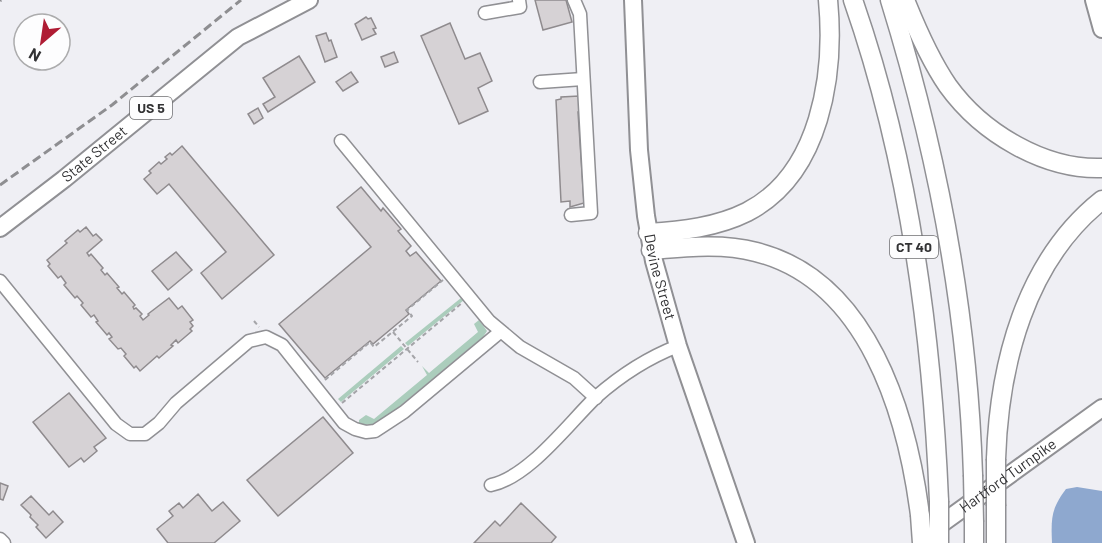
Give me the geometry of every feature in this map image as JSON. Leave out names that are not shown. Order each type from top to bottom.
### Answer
[{"type":"highway","points":[[650,241],[738,216],[764,202],[786,180],[807,147],[820,113],[830,52],[828,0]]},
{"type":"highway","name":"CT 40","points":[[853,0],[885,111],[916,260],[930,365],[939,501],[939,543]]},
{"type":"highway","name":"CT 40","points":[[890,0],[928,133],[948,231],[967,365],[974,475],[974,543]]},
{"type":"highway","points":[[905,0],[938,71],[955,96],[978,118],[1008,140],[1038,155],[1071,165],[1102,168]]},
{"type":"highway","points":[[996,543],[996,459],[1003,393],[1016,336],[1037,280],[1057,248],[1081,219],[1102,200]]},
{"type":"highway","points":[[650,241],[755,251],[795,267],[827,290],[861,333],[891,391],[909,450],[920,515],[922,543]]},
{"type":"main road","name":"State Street","points":[[0,228],[64,179],[238,37],[309,0]]},
{"type":"main road","name":"Devine Street","points":[[633,0],[639,150],[650,241],[664,303],[746,543]]},
{"type":"main road","points":[[1094,0],[1102,29]]},
{"type":"main road","name":"Hartford Turnpike","points":[[915,543],[1102,408]]},
{"type":"street","points":[[485,14],[520,7],[519,0]]},
{"type":"street","points":[[571,215],[591,213],[580,14],[574,0]]},
{"type":"street","points":[[540,82],[584,79]]},
{"type":"street","points":[[341,141],[500,332],[520,347],[574,378],[596,398]]},
{"type":"street","points":[[0,281],[120,429],[138,436],[150,431],[176,403],[249,341],[266,337],[275,340],[287,351],[344,423],[366,432],[375,431],[404,412],[500,332]]},
{"type":"street","points":[[491,485],[504,482],[524,468],[596,398],[635,366],[678,346]]},
{"type":"street","points":[[0,539],[4,543]]},
{"type":"path","points":[[321,383],[370,342],[374,347],[393,332],[412,316],[407,310],[451,275]]},
{"type":"path","points":[[393,332],[418,362]]},
{"type":"green space","points":[[461,298],[464,300],[408,346],[405,343]]},
{"type":"green space","points":[[479,320],[487,331],[483,337],[394,411],[371,425],[359,424],[359,420],[366,415],[374,419],[427,375],[422,366],[429,373],[478,332],[474,324]]},
{"type":"green space","points":[[401,346],[404,349],[341,402],[338,399]]},
{"type":"water","points":[[1077,487],[1102,491],[1102,543],[1052,543],[1052,520],[1057,502],[1066,489]]},
{"type":"building","points":[[535,0],[566,0],[572,22],[543,30]]},
{"type":"building","points":[[366,17],[371,18],[376,34],[362,40],[355,24]]},
{"type":"building","points":[[450,23],[465,59],[480,53],[492,81],[478,88],[488,111],[459,124],[421,36]]},
{"type":"building","points":[[326,33],[337,57],[325,62],[316,36]]},
{"type":"building","points":[[394,52],[398,62],[385,67],[381,57]]},
{"type":"building","points":[[299,56],[315,82],[268,112],[263,104],[275,97],[263,78]]},
{"type":"building","points":[[351,72],[358,82],[343,91],[336,82]]},
{"type":"building","points":[[579,96],[584,203],[570,207],[570,201],[561,202],[556,100],[561,97]]},
{"type":"building","points":[[258,108],[263,118],[254,124],[248,114]]},
{"type":"building","points":[[182,146],[274,255],[222,299],[201,273],[226,252],[169,184],[157,194],[144,179],[159,162],[161,164],[167,159],[165,157],[170,153],[172,155]]},
{"type":"building","points":[[361,187],[381,211],[383,208],[401,229],[398,231],[411,246],[406,251],[410,256],[416,252],[441,281],[406,310],[409,314],[373,344],[370,341],[325,378],[279,324],[371,247],[337,207]]},
{"type":"building","points":[[86,227],[93,236],[96,234],[102,240],[87,253],[89,256],[91,254],[103,268],[101,270],[105,275],[107,273],[122,294],[124,292],[135,305],[134,309],[136,308],[142,314],[140,316],[143,320],[169,298],[178,309],[182,306],[193,320],[190,322],[193,326],[190,329],[192,331],[178,343],[176,340],[171,345],[173,346],[140,371],[136,366],[134,368],[124,356],[126,354],[121,348],[118,349],[109,339],[112,337],[109,333],[107,335],[96,322],[98,321],[94,315],[91,317],[81,305],[83,303],[77,296],[75,298],[64,285],[66,283],[61,276],[58,278],[48,266],[50,264],[47,260],[67,243],[65,241],[78,230],[80,232]]},
{"type":"building","points":[[176,252],[192,270],[168,290],[152,271]]},
{"type":"building","points":[[69,393],[106,438],[94,447],[97,451],[84,462],[81,458],[69,467],[33,422]]},
{"type":"building","points":[[323,417],[353,453],[278,516],[247,480]]},
{"type":"building","points":[[0,483],[8,486],[3,500],[0,499]]},
{"type":"building","points":[[198,494],[212,511],[223,502],[240,521],[214,543],[168,543],[157,529],[173,516],[169,511],[179,503],[183,508]]},
{"type":"building","points":[[31,496],[49,515],[53,511],[63,522],[46,538],[36,527],[38,525],[30,517],[31,515],[21,505]]},
{"type":"building","points":[[521,503],[556,537],[551,543],[474,543],[495,521],[500,526]]},
{"type":"railway","points":[[0,185],[112,105],[241,0]]}]
